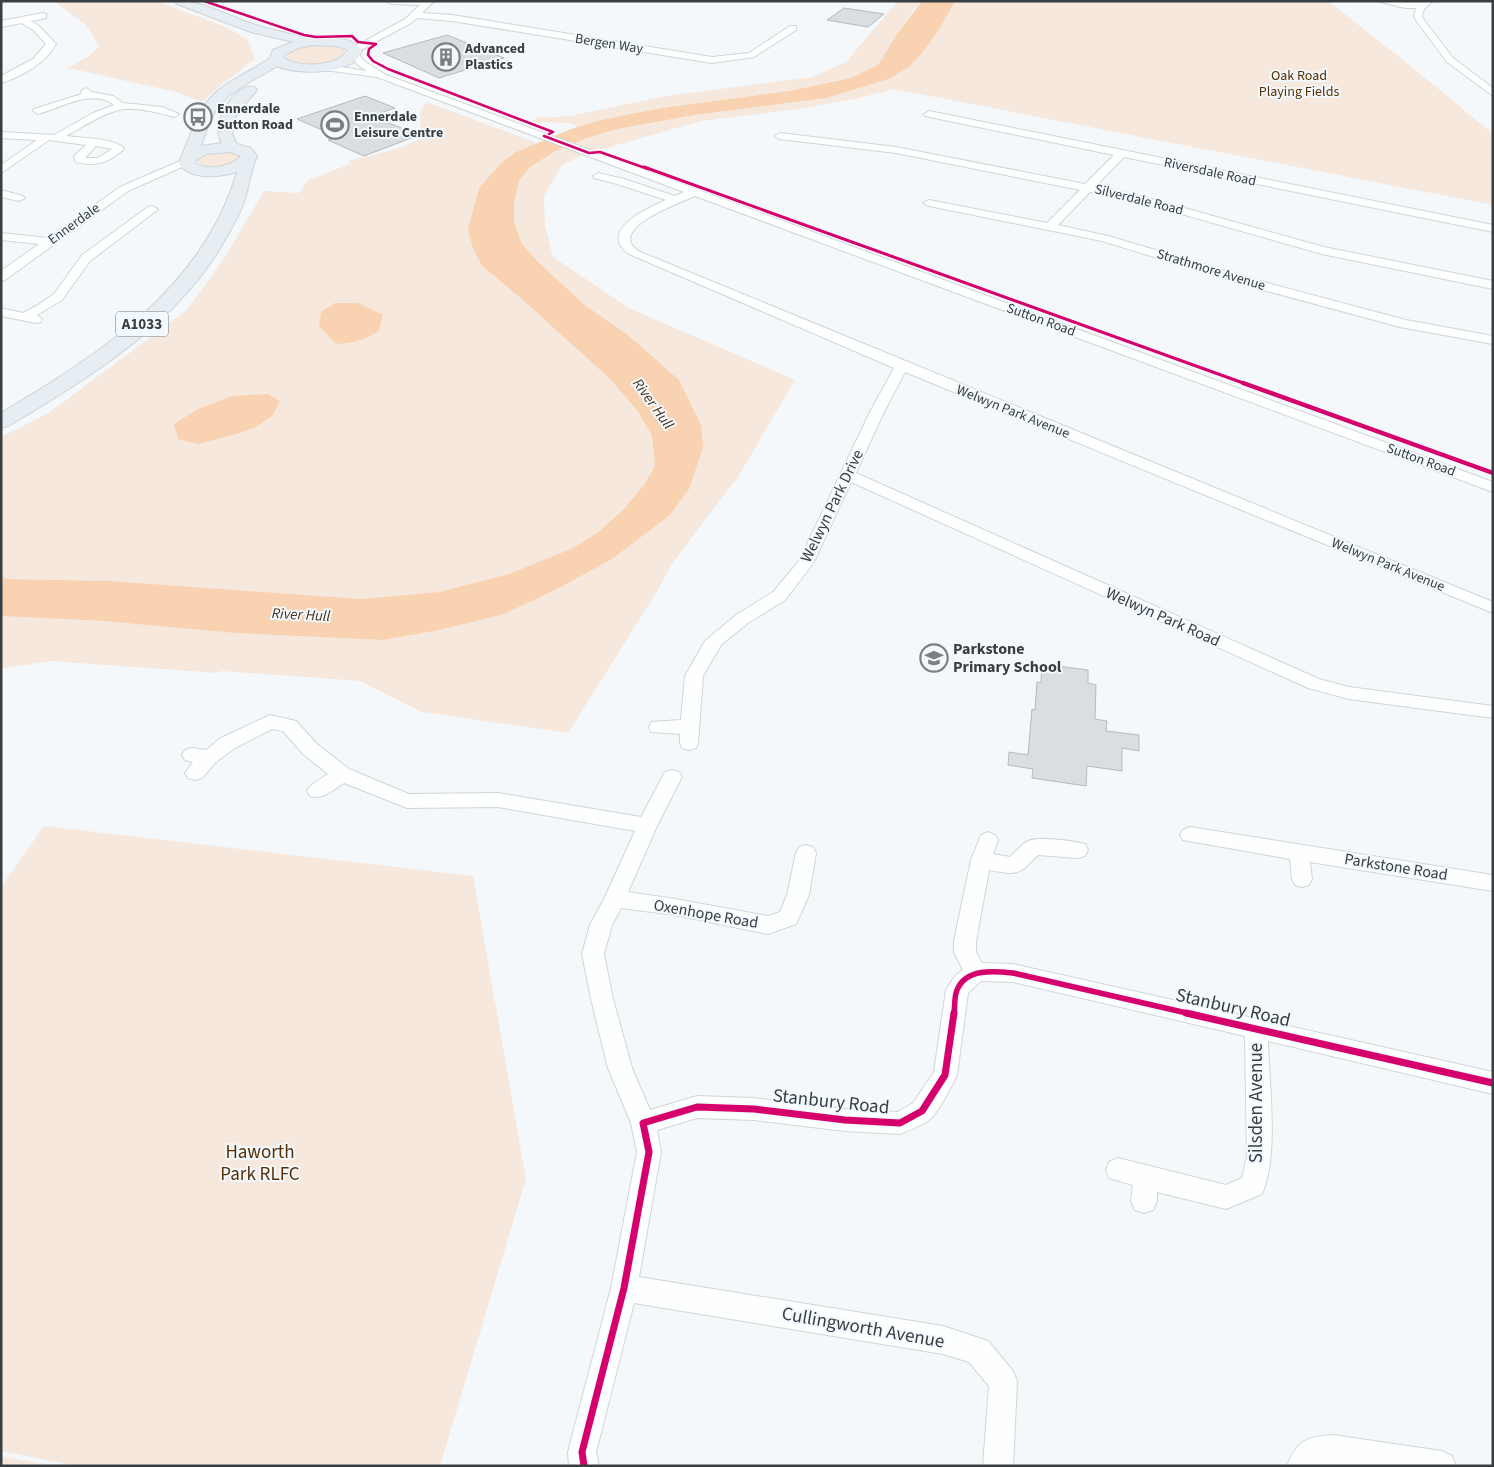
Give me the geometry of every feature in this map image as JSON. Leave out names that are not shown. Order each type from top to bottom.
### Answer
[{"type":"highway","points":[[181,1],[256,29],[312,41],[337,42],[352,46],[354,52],[342,62],[269,80],[249,91],[238,100],[225,122],[224,134],[232,147]]},
{"type":"highway","points":[[256,29],[272,43],[277,56],[289,66],[316,67]]},
{"type":"highway","points":[[239,187],[227,177],[189,167],[188,159],[213,103],[229,89],[264,69],[291,46],[312,41]]},
{"type":"highway","points":[[188,159],[212,148],[232,147],[246,151],[249,156],[248,160],[238,166],[206,171]]},
{"type":"highway","name":"A1033","points":[[1,422],[94,362],[141,326],[177,291],[214,245],[233,208],[248,160]]},
{"type":"street","points":[[391,1],[429,2]]},
{"type":"street","points":[[383,77],[361,63],[354,52],[417,15],[429,2]]},
{"type":"street","points":[[1384,2],[1405,9],[1423,8],[1450,60],[1493,93]]},
{"type":"street","name":"Bergen Way","points":[[417,15],[452,18],[712,60],[751,56],[793,28]]},
{"type":"street","points":[[1,24],[43,16]]},
{"type":"street","points":[[1,80],[37,59],[49,49],[51,44],[36,28],[24,20]]},
{"type":"street","points":[[337,42],[386,32]]},
{"type":"street","points":[[316,67],[383,77],[589,153]]},
{"type":"street","points":[[38,112],[87,93],[115,100],[120,106]]},
{"type":"street","points":[[1,170],[52,137],[120,106],[162,110],[174,114]]},
{"type":"street","name":"Riversdale Road","points":[[928,114],[1493,228]]},
{"type":"street","points":[[1,135],[52,137],[93,144]]},
{"type":"street","name":"Silverdale Road","points":[[780,136],[896,150],[1088,188],[1148,201],[1322,250],[1493,285]]},
{"type":"street","name":"Sutton Road","points":[[589,153],[1493,487]]},
{"type":"street","points":[[1049,228],[1121,154]]},
{"type":"street","name":"Ennerdale","points":[[1,277],[119,192],[188,159]]},
{"type":"street","name":"Ennerdale","points":[[150,178],[206,171]]},
{"type":"street","points":[[598,176],[620,181],[676,200]]},
{"type":"street","name":"Welwyn Park Avenue","points":[[694,192],[636,220],[625,229],[623,236],[625,244],[651,261],[1493,608]]},
{"type":"street","points":[[1,193],[19,198]]},
{"type":"street","name":"Strathmore Avenue","points":[[929,203],[1138,247],[1256,284],[1404,324],[1493,340]]},
{"type":"street","points":[[3,314],[30,318],[58,297],[86,258],[153,209]]},
{"type":"street","points":[[1,236],[50,242]]},
{"type":"street","name":"Welwyn Park Drive","points":[[658,727],[690,735],[694,676],[714,640],[742,618],[778,596],[806,562],[876,414],[902,366]]},
{"type":"street","name":"Welwyn Park Road","points":[[848,474],[1314,684],[1349,693],[1493,712]]},
{"type":"street","points":[[199,761],[228,742],[270,722],[289,726],[310,749],[342,774],[407,801],[498,800],[567,818],[647,826]]},
{"type":"street","points":[[317,791],[342,774]]},
{"type":"street","points":[[584,1466],[582,1452],[624,1288],[649,1152],[643,1123],[620,1068],[602,999],[593,954],[601,925],[616,899],[647,826],[672,777]]},
{"type":"street","name":"Parkstone Road","points":[[1190,834],[1493,883]]},
{"type":"street","points":[[976,973],[965,952],[965,941],[981,860],[988,840]]},
{"type":"street","points":[[981,860],[1014,866],[1034,847],[1078,850]]},
{"type":"street","points":[[1299,851],[1302,879]]},
{"type":"street","name":"Oxenhope Road","points":[[616,899],[675,907],[768,925],[788,918],[798,895],[806,853]]},
{"type":"street","name":"Stanbury Road","points":[[643,1123],[697,1107],[754,1109],[845,1120],[900,1123],[922,1110],[945,1075],[957,990],[964,980],[976,973],[989,970],[1013,973],[1493,1083]]},
{"type":"street","name":"Silsden Avenue","points":[[1118,1170],[1145,1189],[1226,1197],[1253,1186],[1259,1156],[1256,1029]]},
{"type":"street","name":"Cullingworth Avenue","points":[[624,1288],[943,1340],[978,1351],[1003,1381],[998,1466]]},
{"type":"street","points":[[1301,1466],[1312,1451],[1333,1449],[1442,1466]]},
{"type":"green space","points":[[54,1],[157,1],[228,28],[248,40],[255,59],[202,102],[176,92],[68,68],[89,56],[99,46],[86,25]]},
{"type":"green space","points":[[898,1],[922,1],[914,9],[879,64],[851,78],[789,91],[662,108],[579,127],[567,123],[531,122],[536,118],[570,116],[666,96],[812,77],[846,62]]},
{"type":"green space","name":"Oak Road Playing Fields","points":[[955,1],[1328,1],[1493,134],[1493,205],[894,89],[859,98],[799,109],[701,121],[585,154],[562,165],[544,196],[545,225],[553,257],[629,308],[795,380],[738,477],[673,562],[656,593],[568,733],[422,712],[360,681],[50,661],[1,669],[1,616],[103,621],[234,633],[383,640],[557,589],[701,425],[679,380],[628,335],[586,306],[538,262],[522,244],[514,222],[514,202],[519,181],[530,167],[556,151],[587,138],[617,129],[695,115],[826,98],[889,79],[909,67],[938,31]]},
{"type":"green space","points":[[316,45],[333,45],[344,50],[345,54],[333,62],[316,65],[299,64],[286,58],[287,54],[293,50]]},
{"type":"green space","points":[[427,102],[537,143],[516,152],[502,162],[479,188],[468,229],[482,266],[524,301],[610,379],[637,410],[652,436],[655,466],[644,485],[623,510],[597,533],[573,548],[509,574],[439,592],[361,599],[111,581],[7,579],[1,576],[1,437],[50,412],[187,310],[225,257],[264,191],[299,193],[307,181],[352,163],[348,161],[393,150],[421,139],[420,110]]},
{"type":"green space","points":[[230,151],[241,156],[232,164],[226,166],[206,166],[196,160],[205,153]]},
{"type":"green space","name":"Haworth Park RLFC","points":[[44,826],[473,876],[526,1179],[440,1466],[77,1466],[1,1451],[1,887]]},
{"type":"green space","points":[[1,1456],[53,1466],[1,1466]]},
{"type":"water","name":"River Hull","points":[[922,1],[955,1],[938,31],[922,53],[909,67],[889,79],[826,98],[695,115],[617,129],[587,138],[556,151],[530,167],[519,181],[514,202],[514,222],[522,244],[538,262],[586,306],[628,335],[679,380],[701,425],[703,448],[689,489],[670,515],[612,559],[557,589],[504,614],[439,630],[383,640],[234,633],[103,621],[1,616],[1,576],[7,579],[111,581],[361,599],[439,592],[509,574],[573,548],[597,533],[623,510],[644,485],[655,466],[652,436],[637,410],[610,379],[524,301],[482,266],[473,248],[468,229],[479,188],[502,162],[516,152],[571,129],[601,120],[662,108],[789,91],[851,78],[879,64],[895,37]]},
{"type":"water","points":[[335,303],[358,303],[383,315],[379,331],[369,337],[348,343],[336,344],[319,326],[321,312]]},
{"type":"water","points":[[268,394],[280,401],[272,416],[256,427],[198,444],[178,439],[174,424],[198,409],[232,396]]},
{"type":"building","points":[[844,8],[884,14],[868,27],[827,20]]},
{"type":"building","name":"Advanced Plastics","points":[[447,35],[504,58],[439,78],[383,53]]},
{"type":"building","name":"Ennerdale Leisure Centre","points":[[365,96],[395,108],[371,116],[419,135],[364,156],[328,140],[338,137],[297,119]]},
{"type":"building","name":"Parkstone Primary School","points":[[1042,664],[1088,670],[1088,683],[1096,685],[1095,719],[1107,721],[1106,731],[1139,735],[1139,751],[1122,748],[1122,771],[1087,766],[1086,786],[1032,778],[1033,769],[1008,765],[1009,752],[1028,755],[1032,709],[1035,710],[1037,682],[1041,683]]},
{"type":"cycle path","points":[[204,1],[304,35],[316,37],[352,36],[358,42],[376,44],[369,49],[368,55],[373,61],[388,69],[553,132],[549,134]]},
{"type":"cycle path","points":[[544,136],[589,153],[600,152],[824,231],[1493,473]]},
{"type":"cycle path","points":[[584,1466],[582,1452],[624,1288],[649,1152],[643,1123],[697,1107],[754,1109],[845,1120],[900,1123],[922,1111],[945,1075],[957,990],[975,974],[988,971],[1013,973],[1493,1083]]},
{"type":"place","name":"Advanced Plastics","points":[[446,57]]},
{"type":"place","name":"Ennerdale Sutton Road","points":[[198,117]]},
{"type":"place","name":"Ennerdale Leisure Centre","points":[[335,125]]},
{"type":"place","name":"Parkstone Primary School","points":[[934,658]]}]
